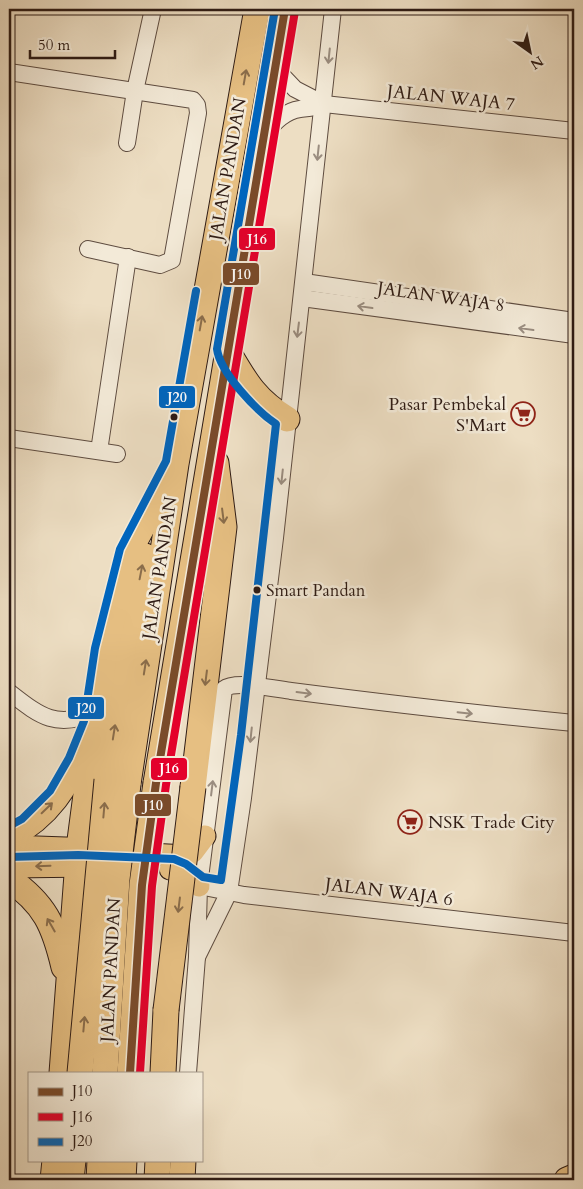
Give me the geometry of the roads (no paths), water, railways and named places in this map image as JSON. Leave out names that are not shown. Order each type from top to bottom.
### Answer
[{"type":"highway","name":"JALAN PANDAN","points":[[105,1072],[117,879],[117,782],[257,9]]},
{"type":"highway","name":"JALAN PANDAN","points":[[130,1072],[142,884],[156,783],[285,9]]},
{"type":"highway","points":[[227,350],[249,389],[268,408],[287,419]]},
{"type":"highway","points":[[162,1072],[166,1010],[224,527],[213,433]]},
{"type":"highway","points":[[62,1072],[79,856],[94,719],[105,650],[129,552],[176,464]]},
{"type":"highway","points":[[9,837],[28,827],[58,797],[78,762],[94,719]]},
{"type":"highway","points":[[80,1072],[117,782]]},
{"type":"highway","points":[[9,879],[39,904],[55,931],[69,988]]},
{"type":"highway","points":[[53,1180],[55,1162]]},
{"type":"highway","points":[[71,1180],[73,1162]]},
{"type":"highway","points":[[99,1180],[100,1162]]},
{"type":"highway","points":[[123,1180],[124,1162]]},
{"type":"highway","points":[[157,1180],[158,1162]]},
{"type":"highway","points":[[182,1180],[183,1162]]},
{"type":"highway","points":[[567,1180],[574,1177]]},
{"type":"main road","points":[[9,867],[79,856],[187,856],[194,852],[205,836]]},
{"type":"main road","points":[[9,846],[173,869],[181,872],[199,895]]},
{"type":"street","points":[[127,144],[135,91],[153,9]]},
{"type":"street","points":[[198,957],[229,892],[250,745],[255,686],[275,538],[304,282],[333,9]]},
{"type":"street","name":"JALAN WAJA 7","points":[[275,68],[295,89],[324,104],[574,131]]},
{"type":"street","points":[[9,72],[193,100],[197,105],[198,113],[172,260],[160,265],[88,249]]},
{"type":"street","name":"JALAN WAJA 7","points":[[265,133],[277,120],[289,112],[324,104]]},
{"type":"street","points":[[99,451],[128,257]]},
{"type":"street","name":"JALAN WAJA 8","points":[[304,282],[574,321]]},
{"type":"street","name":"JALAN WAJA 8","points":[[302,298],[574,335]]},
{"type":"street","points":[[9,438],[117,454]]},
{"type":"street","points":[[188,1072],[198,957],[199,895],[224,689],[230,684],[255,686],[404,706],[574,723]]},
{"type":"street","points":[[9,692],[38,714],[56,720],[77,721],[94,719]]},
{"type":"street","name":"JALAN WAJA 6","points":[[199,895],[229,892],[542,931],[574,933]]},
{"type":"street","points":[[199,895],[208,916],[218,914]]},
{"type":"place","name":"Pasar Pembekal S'Mart","points":[[523,414]]},
{"type":"place","name":"Smart Pandan","points":[[257,590]]},
{"type":"place","name":"NSK Trade City","points":[[410,822]]}]
